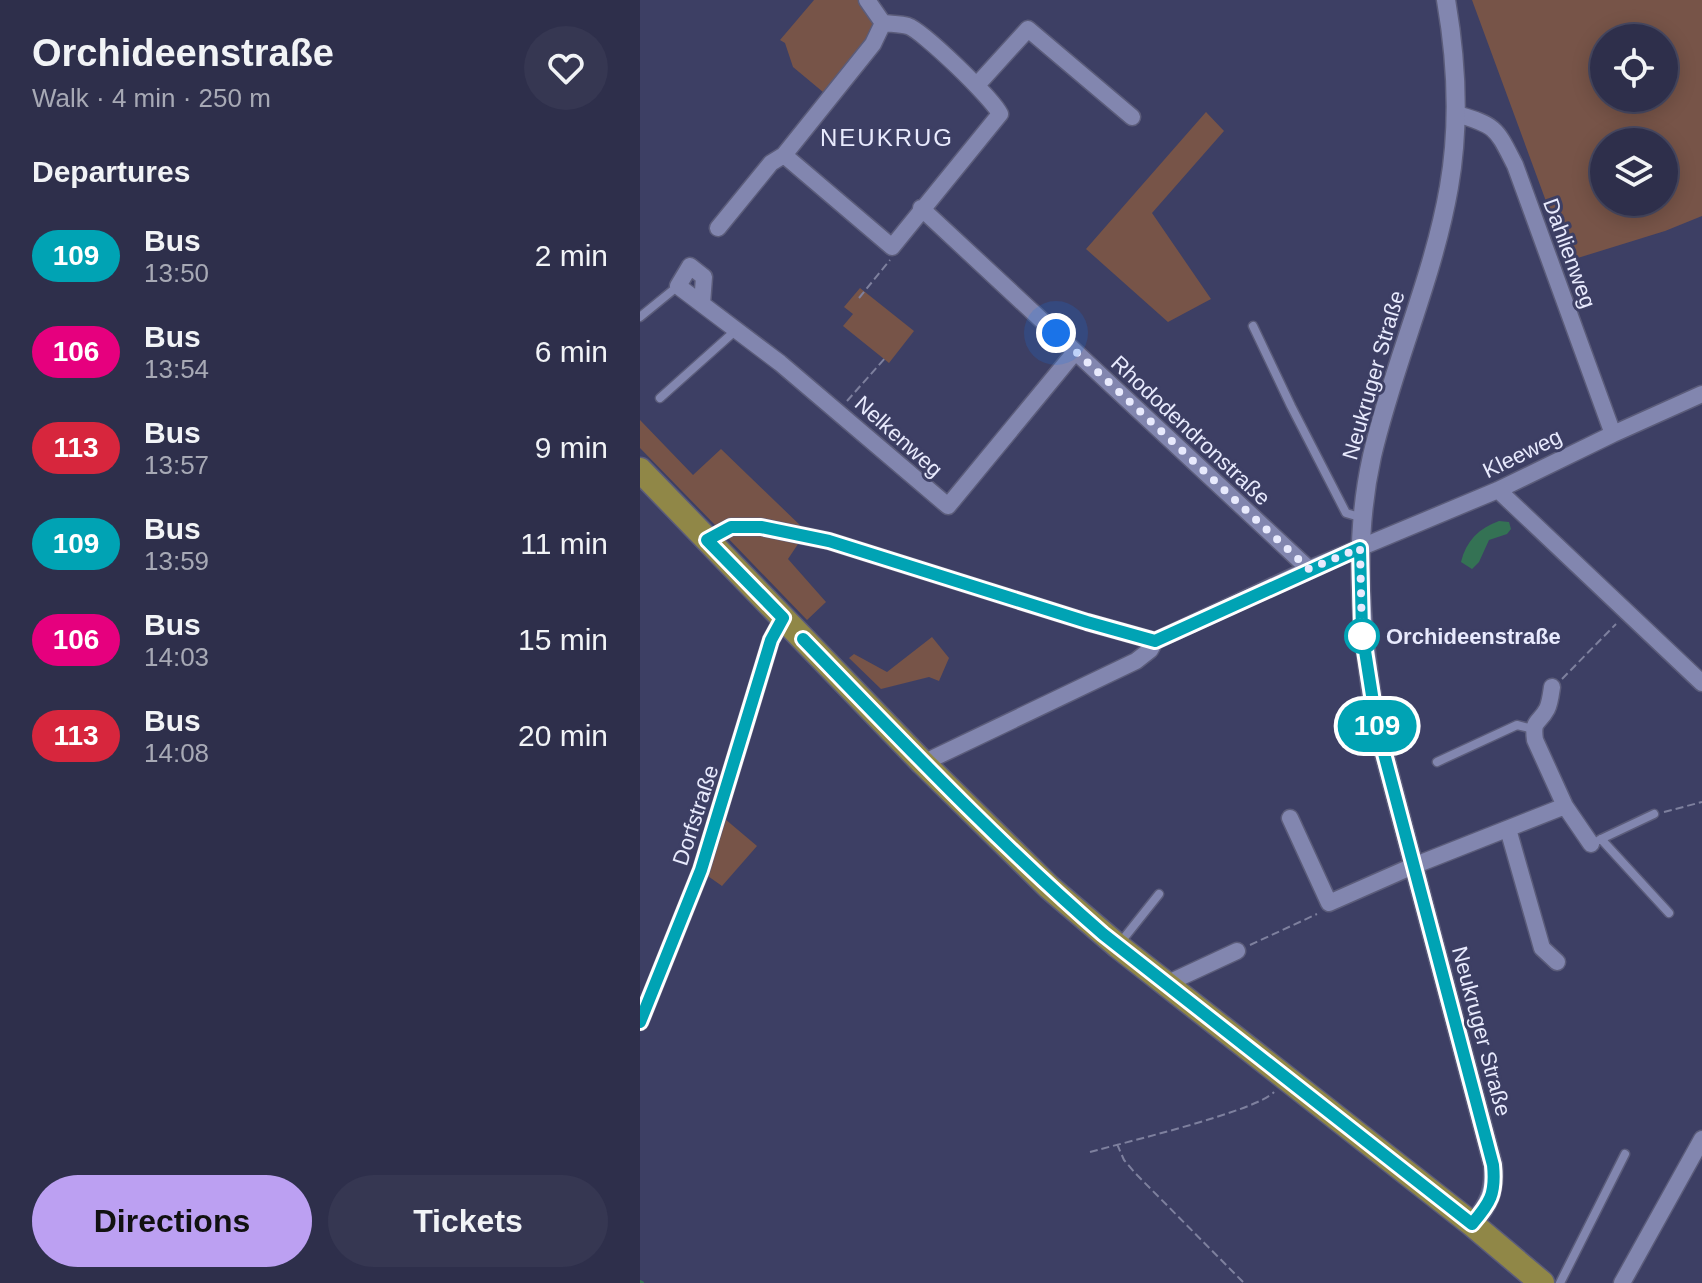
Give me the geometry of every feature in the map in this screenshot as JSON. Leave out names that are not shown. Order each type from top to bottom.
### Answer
[{"type":"main road","points":[[640,470],[923,763],[1049,887],[1118,946],[1472,1224],[1542,1283]]},
{"type":"street","points":[[784,155],[892,247],[1000,114],[977,85],[911,26],[883,23],[867,0]]},
{"type":"street","name":"Neukruger Straße","points":[[1446,0],[1454,45],[1457,114],[1449,189],[1433,258],[1372,457],[1360,548],[1360,603],[1365,659],[1377,727],[1493,1165],[1495,1184],[1488,1205],[1472,1224]]},
{"type":"street","points":[[718,228],[771,163],[784,155],[873,44],[883,23]]},
{"type":"street","points":[[977,85],[1028,29],[1132,117]]},
{"type":"street","name":"Dahlienweg","points":[[1457,114],[1494,128],[1515,165],[1613,434]]},
{"type":"street","name":"Rhododendronstraße","points":[[921,208],[1309,569]]},
{"type":"street","name":"Nelkenweg","points":[[678,286],[690,266],[704,277],[702,304],[780,363],[948,506],[1075,352]]},
{"type":"street","name":"Kleeweg","points":[[1360,548],[1498,490],[1702,394]]},
{"type":"street","points":[[1498,490],[1702,683]]},
{"type":"street","points":[[707,540],[731,527],[761,527],[829,541],[1155,641]]},
{"type":"street","points":[[923,763],[1136,661],[1150,650],[1155,641],[1360,548]]},
{"type":"street","name":"Dorfstraße","points":[[640,1022],[701,870],[771,640],[783,618]]},
{"type":"street","points":[[1552,687],[1547,709],[1533,729],[1535,740],[1565,806],[1596,841]]},
{"type":"street","points":[[1290,818],[1329,903],[1565,806]]},
{"type":"street","points":[[1508,829],[1542,948],[1557,962]]},
{"type":"street","points":[[1166,984],[1237,951]]},
{"type":"street","points":[[1622,1283],[1702,1140]]},
{"type":"lane","points":[[640,317],[678,286]]},
{"type":"lane","points":[[1253,326],[1346,513],[1364,518]]},
{"type":"lane","points":[[660,398],[735,331]]},
{"type":"lane","points":[[1437,762],[1517,725],[1533,729]]},
{"type":"lane","points":[[1654,814],[1596,841],[1669,913]]},
{"type":"lane","points":[[1118,946],[1159,894]]},
{"type":"lane","points":[[1560,1283],[1625,1154]]},
{"type":"path","points":[[859,298],[890,259],[892,247]]},
{"type":"path","points":[[838,411],[886,357]]},
{"type":"path","points":[[1552,687],[1571,672],[1627,612]]},
{"type":"path","points":[[1654,814],[1702,802]]},
{"type":"path","points":[[1237,951],[1324,911],[1329,903]]},
{"type":"path","points":[[1090,1152],[1243,1108],[1269,1097],[1285,1079]]},
{"type":"path","points":[[1117,1144],[1124,1160],[1136,1174],[1242,1282]]},
{"type":"shaded area","points":[[814,0],[860,0],[872,17],[873,34],[823,92],[793,67],[785,43],[780,40]]},
{"type":"shaded area","points":[[1472,0],[1702,0],[1702,216],[1665,231],[1568,261]]},
{"type":"shaded area","points":[[1206,112],[1224,131],[1152,213],[1211,299],[1168,322],[1086,249]]},
{"type":"shaded area","points":[[860,288],[914,331],[889,363],[843,326],[853,314],[844,307]]},
{"type":"shaded area","points":[[640,420],[693,475],[721,449],[804,529],[750,520],[718,528],[640,448]]},
{"type":"shaded area","points":[[1499,521],[1509,522],[1511,529],[1507,534],[1489,540],[1479,562],[1472,569],[1461,562],[1474,536]]},
{"type":"shaded area","points":[[762,531],[800,541],[788,559],[826,602],[807,620],[725,535]]},
{"type":"shaded area","points":[[932,637],[949,658],[939,681],[929,677],[881,689],[849,658],[854,654],[887,672]]},
{"type":"shaded area","points":[[725,819],[757,846],[722,886],[705,874]]},
{"type":"bus line","name":"109","points":[[640,1022],[701,870],[771,640],[783,618],[707,540],[731,527],[761,527],[829,541],[1155,641],[1360,548],[1362,632],[1377,727],[1493,1165],[1495,1184],[1488,1205],[1472,1224],[1103,934],[983,824],[803,639]]},
{"type":"place","name":"Orchideenstraße","points":[[1362,636]]},
{"type":"district","name":"NEUKRUG","points":[[887,138]]},
{"type":"route","points":[[1056,333],[1309,569],[1360,548],[1362,636]]}]
